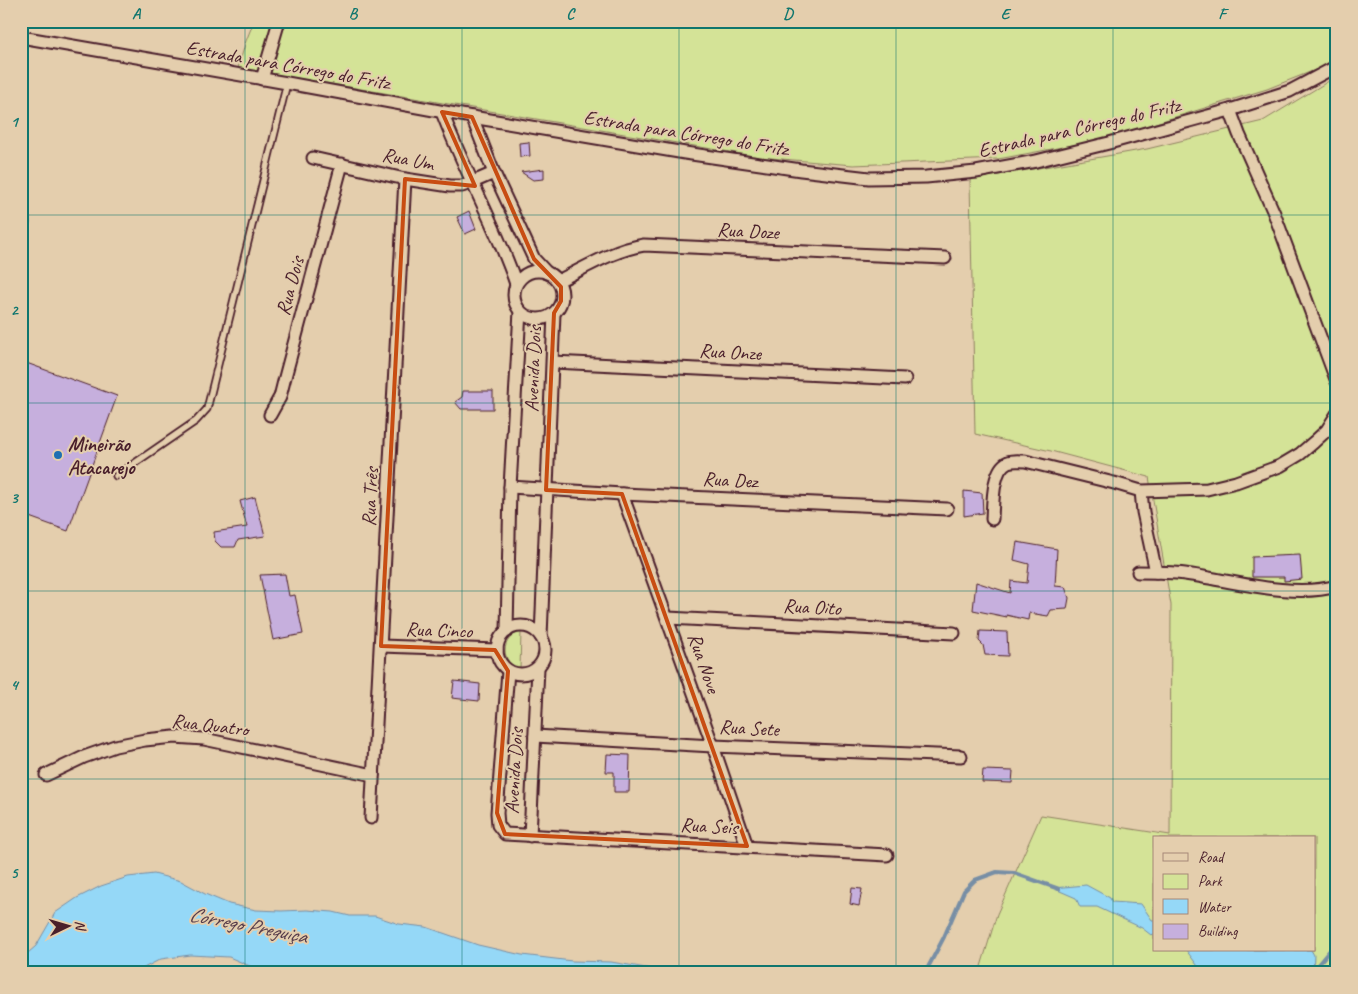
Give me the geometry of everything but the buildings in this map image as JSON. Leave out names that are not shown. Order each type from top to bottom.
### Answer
[{"type":"street","points":[[262,79],[280,21]]},
{"type":"street","name":"Estrada para Córrego do Fritz","points":[[21,37],[685,153],[869,178],[926,177],[1036,161],[1230,110],[1290,91],[1337,66]]},
{"type":"street","points":[[1230,110],[1274,213],[1337,382]]},
{"type":"street","name":"Avenida Dois","points":[[442,112],[510,266],[516,284],[514,301],[520,311],[524,315],[535,319],[549,317],[559,308],[562,294],[558,281]]},
{"type":"street","points":[[472,117],[494,172],[534,259],[547,273],[558,281]]},
{"type":"street","name":"Rua Um","points":[[313,158],[405,179],[450,186],[462,186],[494,172]]},
{"type":"street","name":"Rua Dois","points":[[270,415],[280,397],[342,164]]},
{"type":"street","name":"Rua Três","points":[[371,818],[405,179]]},
{"type":"street","name":"Rua Doze","points":[[558,281],[617,252],[644,245],[944,258]]},
{"type":"street","points":[[516,284],[528,273],[540,271],[547,273]]},
{"type":"street","name":"Avenida Dois","points":[[497,650],[500,640],[507,631],[510,487],[520,311]]},
{"type":"street","name":"Avenida Dois","points":[[508,670],[497,813],[498,825],[504,834],[530,836],[538,668],[542,663],[545,649],[541,637],[554,313]]},
{"type":"street","name":"Rua Onze","points":[[553,362],[905,379]]},
{"type":"street","points":[[992,519],[996,479],[1001,467],[1008,462],[1024,461],[1141,491],[1207,489],[1236,482],[1280,466],[1300,454],[1314,442],[1326,430],[1337,414]]},
{"type":"street","name":"Rua Dez","points":[[510,487],[948,509]]},
{"type":"street","points":[[1141,491],[1143,512],[1156,572]]},
{"type":"street","name":"Rua Nove","points":[[622,494],[668,618],[747,846]]},
{"type":"street","points":[[1138,572],[1182,573],[1268,588],[1297,590],[1328,589],[1337,586]]},
{"type":"street","name":"Rua Oito","points":[[668,618],[954,633]]},
{"type":"street","points":[[507,631],[517,626],[524,626],[541,637]]},
{"type":"street","name":"Rua Cinco","points":[[381,646],[497,650]]},
{"type":"street","points":[[497,650],[500,662],[508,670],[519,674],[526,674],[538,668]]},
{"type":"street","name":"Rua Quatro","points":[[46,776],[84,757],[116,746],[174,736],[204,739],[373,774]]},
{"type":"street","name":"Rua Sete","points":[[535,736],[713,746],[961,756]]},
{"type":"street","name":"Rua Seis","points":[[530,836],[887,854]]},
{"type":"lane","points":[[116,476],[196,420],[207,409],[286,83]]},
{"type":"lane","points":[[21,208],[26,217],[26,226],[21,237]]},
{"type":"highlighted area","points":[[442,112],[472,117],[534,259],[561,287],[561,301],[554,313],[546,490],[622,494],[747,846],[505,834],[497,813],[508,671],[495,650],[381,646],[405,179],[475,186]]},
{"type":"green space","points":[[254,21],[1337,21],[1337,57],[1320,68],[1267,89],[1100,140],[998,159],[853,165],[759,157],[238,68]]},
{"type":"green space","points":[[1337,76],[1337,973],[979,973],[997,914],[1041,815],[1170,835],[1171,605],[1149,477],[1051,451],[975,434],[970,180],[1147,149],[1263,121]]},
{"type":"green space","points":[[521,632],[520,669],[513,666],[509,661],[505,650],[509,639]]},
{"type":"water","points":[[154,874],[181,881],[229,904],[256,910],[307,910],[333,912],[350,916],[375,916],[399,924],[426,927],[478,945],[522,955],[572,961],[611,962],[676,973],[266,973],[229,957],[190,955],[161,959],[134,973],[21,973],[21,959],[36,946],[55,913],[77,898],[101,886],[128,877]]},
{"type":"water","points":[[1086,885],[1110,898],[1112,902],[1141,904],[1153,920],[1153,934],[1097,907],[1080,907],[1076,898],[1053,888]]},
{"type":"water","points":[[1187,952],[1312,952],[1314,955],[1313,973],[1202,973]]},
{"type":"waterway","name":"Córrego Preguiça","points":[[925,973],[944,937],[964,891],[975,880],[997,872],[1014,873],[1059,889]]},
{"type":"waterway","name":"Córrego Preguiça","points":[[1311,973],[1330,950],[1337,945]]},
{"type":"place","name":"Mineirão Atacarejo","points":[[58,455]]}]
